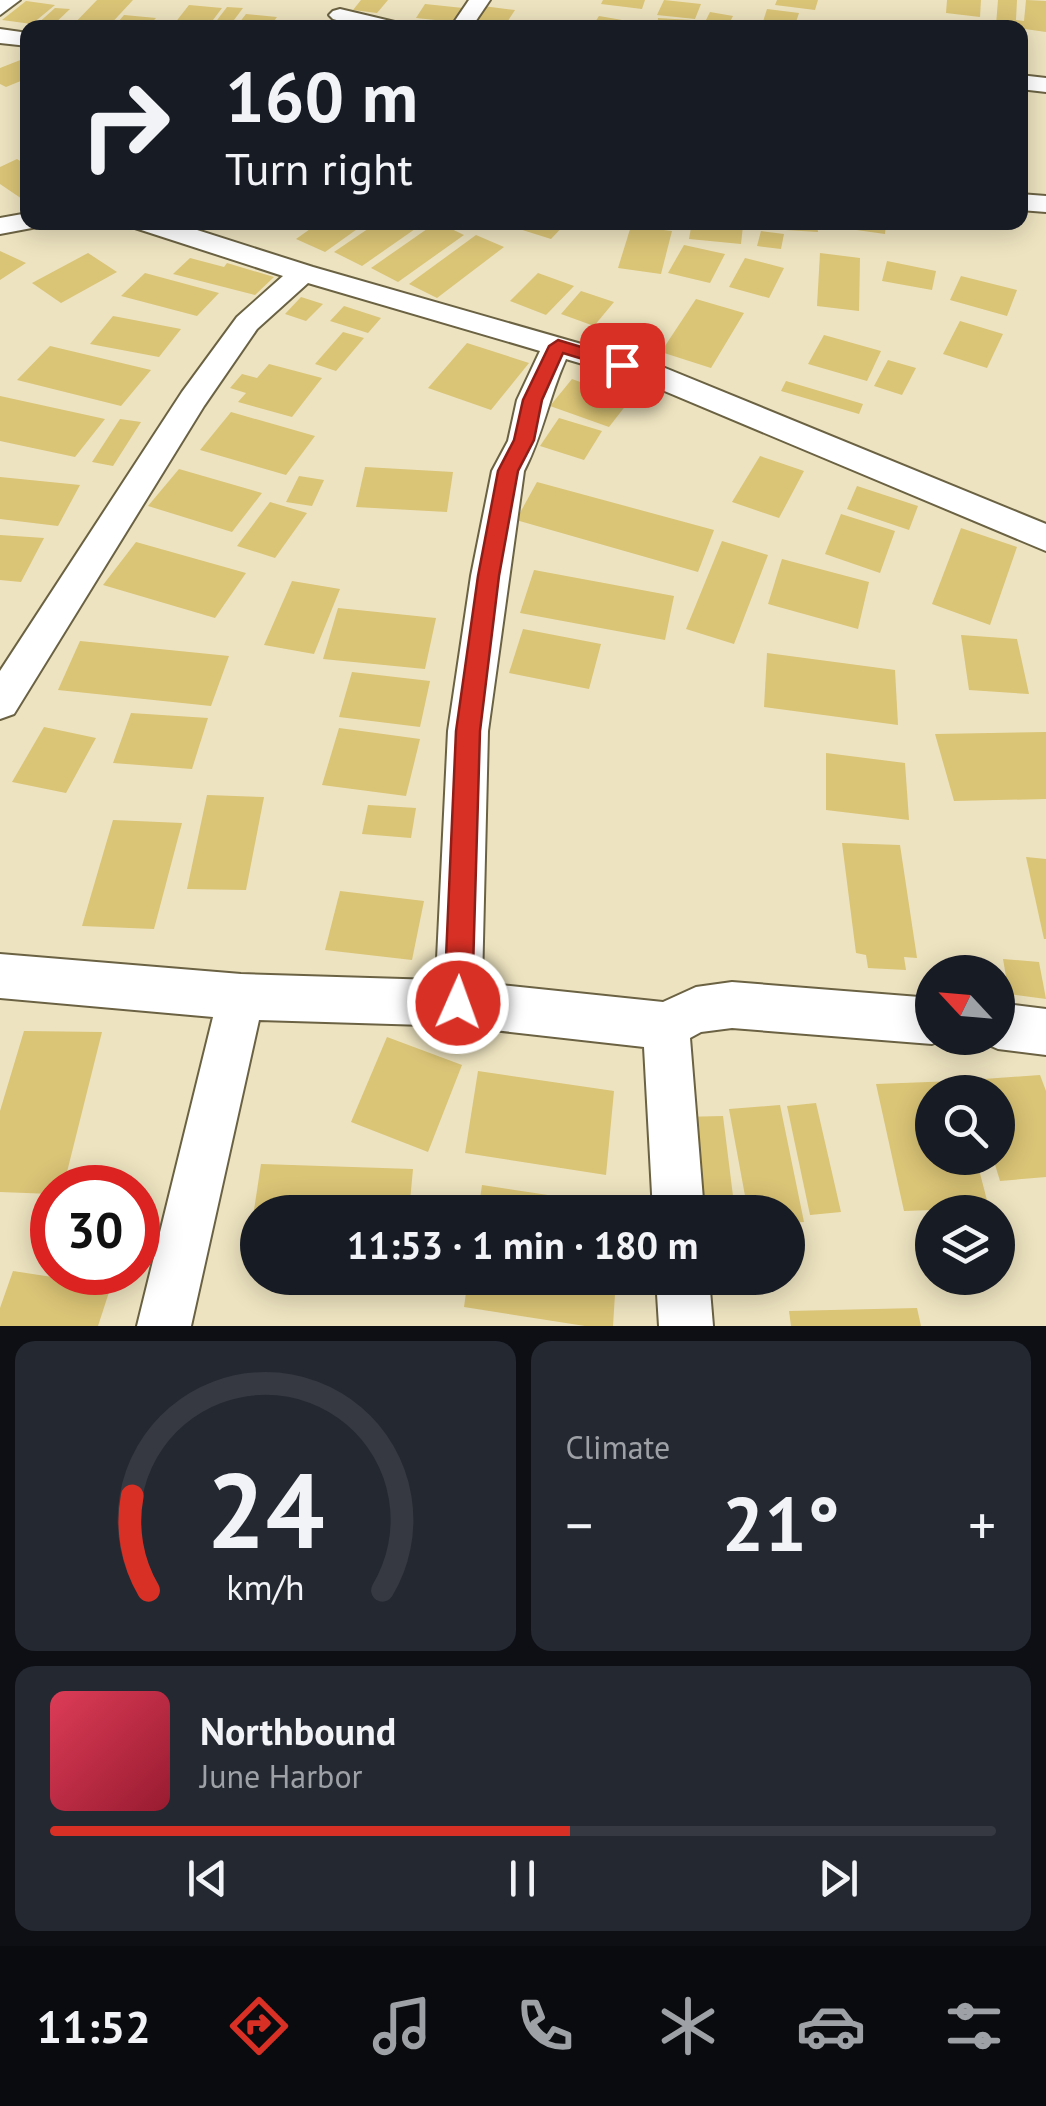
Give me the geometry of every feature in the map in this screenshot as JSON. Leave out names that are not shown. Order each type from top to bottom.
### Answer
[{"type":"street","points":[[0,10],[10,0]]},
{"type":"street","points":[[168,230],[303,274],[654,375],[1046,538]]},
{"type":"street","points":[[0,703],[203,384],[247,323],[303,274]]},
{"type":"street","points":[[458,1003],[468,731],[489,576],[508,471],[524,440],[532,400],[558,346]]},
{"type":"street","points":[[0,976],[240,997],[458,1003],[666,1026],[696,1010],[732,1005],[915,1020]]},
{"type":"street","points":[[164,1326],[240,997]]},
{"type":"street","points":[[666,1026],[677,1195]]},
{"type":"street","points":[[1015,1028],[1046,1032]]},
{"type":"street","points":[[683,1295],[686,1326]]},
{"type":"building","points":[[97,0],[133,0],[114,20],[78,20]]},
{"type":"building","points":[[361,0],[388,0],[377,13],[353,10]]},
{"type":"building","points":[[603,0],[645,0],[642,9],[601,4]]},
{"type":"building","points":[[664,0],[701,4],[695,19],[657,15]]},
{"type":"building","points":[[777,0],[818,0],[815,10],[775,5]]},
{"type":"building","points":[[947,0],[981,0],[980,17],[946,13]]},
{"type":"building","points":[[998,0],[1017,0],[1016,20],[996,20]]},
{"type":"building","points":[[1026,0],[1046,1],[1046,32],[1028,29],[1028,20],[1024,20]]},
{"type":"building","points":[[26,1],[55,5],[37,20],[2,20]]},
{"type":"building","points":[[425,4],[463,8],[455,20],[416,18]]},
{"type":"building","points":[[189,5],[222,8],[213,20],[177,20]]},
{"type":"building","points":[[483,6],[515,10],[509,20],[474,20]]},
{"type":"building","points":[[227,7],[243,8],[234,20],[217,20]]},
{"type":"building","points":[[55,8],[70,9],[58,20],[42,20]]},
{"type":"building","points":[[767,9],[799,13],[797,20],[764,20]]},
{"type":"building","points":[[710,12],[733,16],[731,20],[706,20]]},
{"type":"building","points":[[246,14],[277,17],[275,20],[241,20]]},
{"type":"building","points":[[124,15],[156,18],[154,20],[120,20]]},
{"type":"building","points":[[20,60],[20,81],[6,87],[0,84],[0,68]]},
{"type":"building","points":[[20,161],[20,198],[0,184],[0,167]]},
{"type":"building","points":[[309,230],[356,230],[325,252],[296,239]]},
{"type":"building","points":[[366,230],[414,230],[362,266],[334,252]]},
{"type":"building","points":[[426,230],[454,230],[464,235],[398,282],[371,268]]},
{"type":"building","points":[[522,230],[559,230],[551,239]]},
{"type":"building","points":[[630,230],[672,231],[661,274],[618,268]]},
{"type":"building","points":[[691,230],[743,230],[741,244],[689,239]]},
{"type":"building","points":[[761,231],[784,234],[781,249],[757,246]]},
{"type":"building","points":[[476,235],[504,247],[437,298],[409,284]]},
{"type":"building","points":[[684,245],[725,254],[710,283],[668,273]]},
{"type":"building","points":[[0,251],[26,263],[0,280]]},
{"type":"building","points":[[88,253],[117,272],[61,303],[32,283]]},
{"type":"building","points":[[820,253],[860,258],[859,311],[817,306]]},
{"type":"building","points":[[190,258],[224,267],[227,263],[274,277],[255,295],[173,274]]},
{"type":"building","points":[[745,258],[784,268],[769,298],[729,287]]},
{"type":"building","points":[[887,261],[936,271],[932,290],[882,281]]},
{"type":"building","points":[[145,273],[219,293],[197,316],[121,296]]},
{"type":"building","points":[[538,273],[574,286],[546,315],[510,301]]},
{"type":"building","points":[[961,276],[1017,290],[1007,316],[950,300]]},
{"type":"building","points":[[581,291],[614,302],[594,326],[561,314]]},
{"type":"building","points":[[301,297],[323,304],[306,321],[285,314]]},
{"type":"building","points":[[696,299],[744,313],[711,368],[661,352]]},
{"type":"building","points":[[344,306],[381,318],[368,333],[330,321]]},
{"type":"building","points":[[113,316],[181,329],[159,357],[90,344]]},
{"type":"building","points":[[960,321],[1003,334],[987,368],[943,354]]},
{"type":"building","points":[[343,332],[364,338],[336,371],[315,364]]},
{"type":"building","points":[[824,335],[881,351],[867,381],[808,364]]},
{"type":"building","points":[[467,343],[529,363],[491,410],[428,388]]},
{"type":"building","points":[[50,346],[151,370],[121,406],[17,380]]},
{"type":"building","points":[[888,360],[916,368],[902,395],[874,386]]},
{"type":"building","points":[[269,364],[322,378],[292,417],[238,402],[246,393],[230,388],[242,374],[257,378]]},
{"type":"building","points":[[572,379],[630,400],[609,427],[550,406]]},
{"type":"building","points":[[786,381],[863,404],[859,414],[781,391]]},
{"type":"building","points":[[0,396],[105,419],[75,457],[0,441]]},
{"type":"building","points":[[231,412],[315,436],[286,475],[200,450]]},
{"type":"building","points":[[559,418],[602,431],[584,460],[540,446]]},
{"type":"building","points":[[120,419],[141,422],[113,466],[92,462]]},
{"type":"building","points":[[760,456],[804,471],[779,518],[732,502]]},
{"type":"building","points":[[365,467],[453,472],[447,512],[356,507]]},
{"type":"building","points":[[179,469],[262,493],[232,532],[148,506]]},
{"type":"building","points":[[299,476],[324,480],[312,506],[286,502]]},
{"type":"building","points":[[0,477],[80,485],[58,526],[0,519]]},
{"type":"building","points":[[537,482],[714,530],[698,572],[516,520]]},
{"type":"building","points":[[857,486],[918,506],[909,530],[847,509]]},
{"type":"building","points":[[270,502],[307,513],[275,558],[237,546]]},
{"type":"building","points":[[841,514],[895,531],[880,573],[825,554]]},
{"type":"building","points":[[961,528],[1017,547],[990,625],[932,604]]},
{"type":"building","points":[[0,535],[44,538],[21,582],[0,580]]},
{"type":"building","points":[[722,541],[768,555],[734,644],[686,629]]},
{"type":"building","points":[[136,542],[246,573],[215,618],[103,585]]},
{"type":"building","points":[[782,559],[869,582],[858,629],[768,604]]},
{"type":"building","points":[[534,570],[674,596],[665,640],[520,613]]},
{"type":"building","points":[[292,581],[340,589],[314,654],[264,645]]},
{"type":"building","points":[[338,608],[436,618],[425,669],[323,659]]},
{"type":"building","points":[[523,629],[601,644],[589,689],[509,673]]},
{"type":"building","points":[[961,635],[1017,639],[1029,694],[969,690]]},
{"type":"building","points":[[80,641],[229,656],[211,706],[58,690]]},
{"type":"building","points":[[767,653],[895,670],[898,725],[764,707]]},
{"type":"building","points":[[352,672],[430,681],[420,727],[339,717]]},
{"type":"building","points":[[131,713],[208,718],[192,769],[113,763]]},
{"type":"building","points":[[44,727],[96,738],[66,793],[12,782]]},
{"type":"building","points":[[339,728],[420,739],[406,796],[322,785]]},
{"type":"building","points":[[1046,732],[1046,799],[954,801],[935,734]]},
{"type":"building","points":[[826,753],[905,763],[909,820],[826,810]]},
{"type":"building","points":[[207,795],[264,797],[246,890],[187,889]]},
{"type":"building","points":[[368,805],[416,808],[411,838],[362,834]]},
{"type":"building","points":[[113,820],[182,823],[154,929],[82,926]]},
{"type":"building","points":[[842,843],[900,845],[917,955],[904,957],[906,970],[868,968],[866,955],[856,953]]},
{"type":"building","points":[[1026,857],[1046,859],[1046,939],[1044,939]]},
{"type":"building","points":[[340,891],[424,901],[412,960],[325,950]]},
{"type":"building","points":[[1015,960],[1039,962],[1046,999],[1015,995]]},
{"type":"building","points":[[24,1031],[102,1032],[69,1165],[30,1165],[30,1193],[0,1192],[0,1111]]},
{"type":"building","points":[[387,1037],[462,1065],[428,1152],[351,1122]]},
{"type":"building","points":[[478,1071],[614,1091],[606,1175],[465,1153]]},
{"type":"building","points":[[1040,1075],[1046,1091],[1046,1177],[1000,1181],[998,1175],[1015,1175],[1015,1077]]},
{"type":"building","points":[[915,1083],[915,1175],[980,1175],[986,1195],[915,1195],[915,1211],[904,1211],[876,1084]]},
{"type":"building","points":[[816,1103],[841,1212],[810,1215],[787,1106]]},
{"type":"building","points":[[780,1105],[798,1195],[745,1195],[729,1109]]},
{"type":"building","points":[[723,1116],[733,1195],[689,1195],[681,1117]]},
{"type":"building","points":[[261,1164],[413,1169],[411,1195],[256,1195]]},
{"type":"building","points":[[482,1185],[548,1195],[481,1195]]},
{"type":"building","points":[[13,1271],[30,1274],[30,1295],[108,1295],[98,1326],[0,1326],[0,1308]]},
{"type":"building","points":[[466,1295],[615,1295],[613,1326],[585,1326],[464,1307]]},
{"type":"building","points":[[917,1308],[921,1326],[791,1326],[789,1311]]},
{"type":"route","points":[[458,1003],[468,731],[508,471],[524,440],[532,400],[558,346],[622,365]]}]
